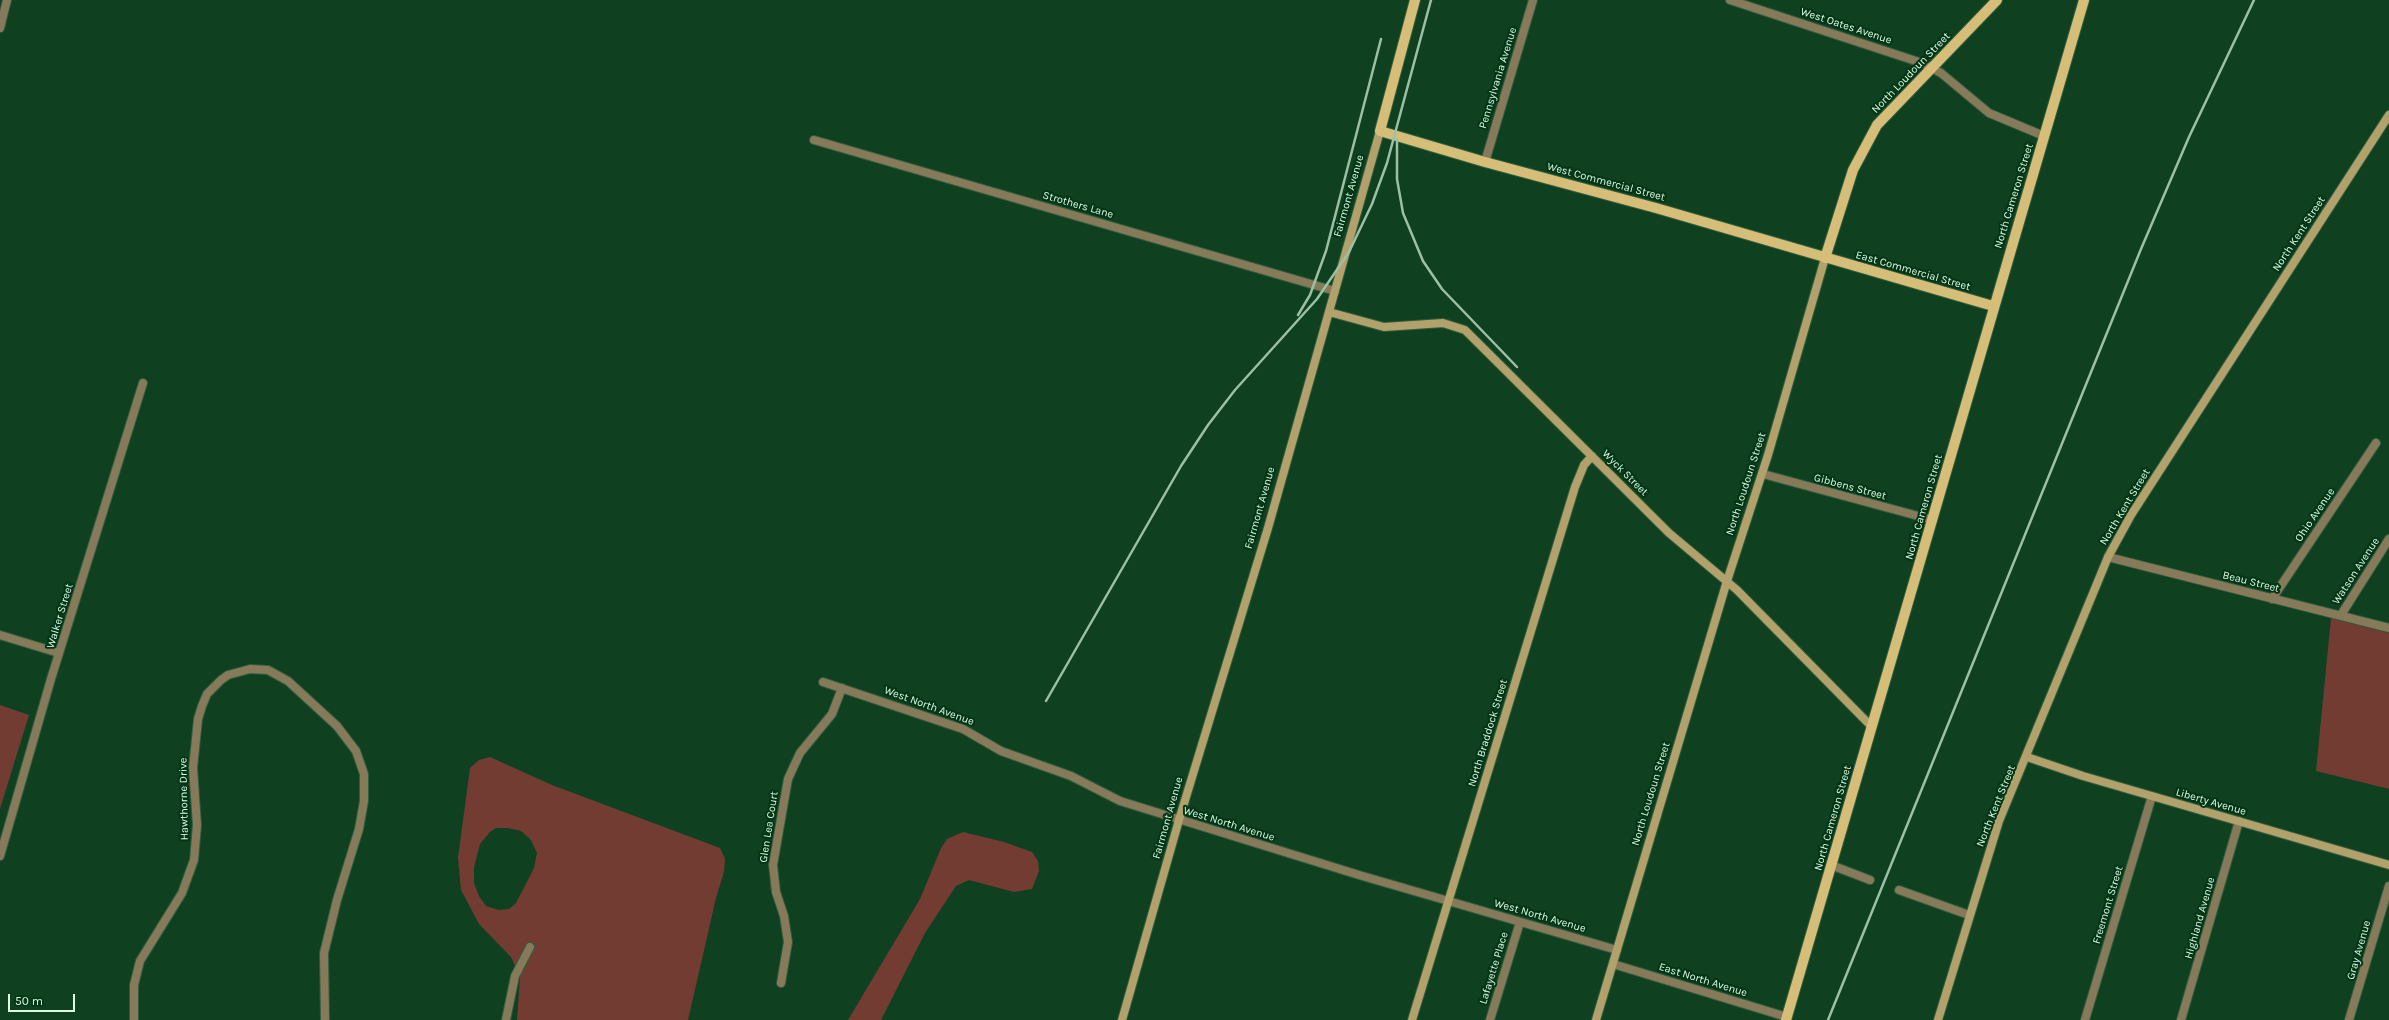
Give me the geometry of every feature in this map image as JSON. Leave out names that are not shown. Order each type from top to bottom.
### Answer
[{"type":"main road","name":"Fairmont Avenue","points":[[1380,131],[1415,0]]},
{"type":"main road","name":"North Loudoun Street","points":[[1826,258],[1853,170],[1868,138],[1894,106],[1997,0]]},
{"type":"main road","name":"North Cameron Street","points":[[1786,1019],[1933,520],[1993,306],[2084,0]]},
{"type":"main road","name":"West Commercial Street","points":[[1380,131],[1485,162],[1607,194],[1826,258]]},
{"type":"main road","name":"East Commercial Street","points":[[1826,258],[1993,306]]},
{"type":"street","points":[[0,28],[7,0]]},
{"type":"street","name":"Pennsylvania Avenue","points":[[1485,162],[1533,0]]},
{"type":"street","name":"West Oates Avenue","points":[[1730,0],[1932,68]]},
{"type":"street","points":[[1932,68],[1989,114],[2044,136]]},
{"type":"street","name":"North Kent Street","points":[[1938,1020],[1969,915],[2000,821],[2108,557],[2131,515],[2389,115]]},
{"type":"street","name":"Fairmont Avenue","points":[[1122,1020],[1179,820],[1268,528],[1380,131]]},
{"type":"street","name":"Strothers Lane","points":[[814,140],[1335,291]]},
{"type":"street","name":"North Loudoun Street","points":[[1596,1020],[1727,581],[1763,474],[1826,258]]},
{"type":"street","name":"Wyck Street","points":[[1329,312],[1384,327],[1443,323],[1465,330],[1669,533],[1727,581],[1872,727]]},
{"type":"street","name":"Walker Street","points":[[0,856],[143,382]]},
{"type":"street","name":"Ohio Avenue","points":[[2272,599],[2376,443]]},
{"type":"street","name":"North Braddock Street","points":[[1412,1020],[1575,487],[1584,465],[1592,456]]},
{"type":"street","name":"Gibbens Street","points":[[1763,474],[1933,520]]},
{"type":"street","name":"Watson Avenue","points":[[2341,615],[2389,539]]},
{"type":"street","name":"Beau Street","points":[[2108,557],[2389,628]]},
{"type":"street","points":[[0,635],[60,653]]},
{"type":"street","name":"Hawthorne Drive","points":[[134,1020],[134,985],[140,960],[182,893],[194,860],[197,825],[193,768],[197,725],[202,706],[207,694],[221,680],[228,675],[250,669],[268,670],[288,681],[337,726],[356,751],[364,774],[364,801],[359,829],[335,906],[324,953],[324,1020]]},
{"type":"street","name":"West North Avenue","points":[[823,682],[963,729],[1001,751],[1071,776],[1120,801],[1448,901],[1617,950]]},
{"type":"street","name":"Glen Lea Court","points":[[780,983],[788,942],[784,916],[776,892],[773,865],[788,779],[800,753],[832,714],[842,688]]},
{"type":"street","name":"Liberty Avenue","points":[[2027,757],[2152,796],[2389,865]]},
{"type":"street","name":"Freemont Street","points":[[2085,1020],[2152,796]]},
{"type":"street","name":"Highland Avenue","points":[[2181,1020],[2239,821]]},
{"type":"street","points":[[1831,865],[1870,880]]},
{"type":"street","name":"Gray Avenue","points":[[2349,1020],[2389,886]]},
{"type":"street","points":[[1899,890],[1969,915]]},
{"type":"street","name":"Lafayette Place","points":[[1490,1020],[1520,922]]},
{"type":"street","points":[[506,1020],[515,976],[530,947]]},
{"type":"street","name":"East North Avenue","points":[[1613,964],[1786,1019]]},
{"type":"shaded area","points":[[2331,618],[2389,633],[2389,789],[2316,771]]},
{"type":"shaded area","points":[[0,705],[29,715],[0,809]]},
{"type":"shaded area","points":[[490,757],[552,785],[720,848],[725,859],[724,872],[716,898],[688,1020],[517,1020],[520,977],[511,957],[479,924],[461,890],[458,858],[470,768],[479,760]],"holes":[[[496,828],[508,828],[521,831],[531,840],[537,853],[534,868],[516,903],[509,909],[499,910],[486,906],[479,896],[474,883],[474,867],[480,844],[490,832]]]},
{"type":"shaded area","points":[[963,832],[1004,842],[1032,852],[1038,861],[1039,871],[1032,889],[1014,892],[969,880],[956,886],[925,933],[881,1020],[848,1020],[920,899],[941,848],[947,839]]},
{"type":"railway","points":[[1046,701],[1181,466],[1208,425],[1235,390],[1317,299],[1349,252],[1372,204],[1387,163],[1431,0]]},
{"type":"railway","points":[[1828,1020],[2141,249],[2189,137],[2254,0]]},
{"type":"railway","points":[[1298,315],[1310,295],[1326,251],[1381,39]]},
{"type":"railway","points":[[1397,139],[1397,179],[1403,213],[1423,261],[1442,289],[1517,367]]}]
